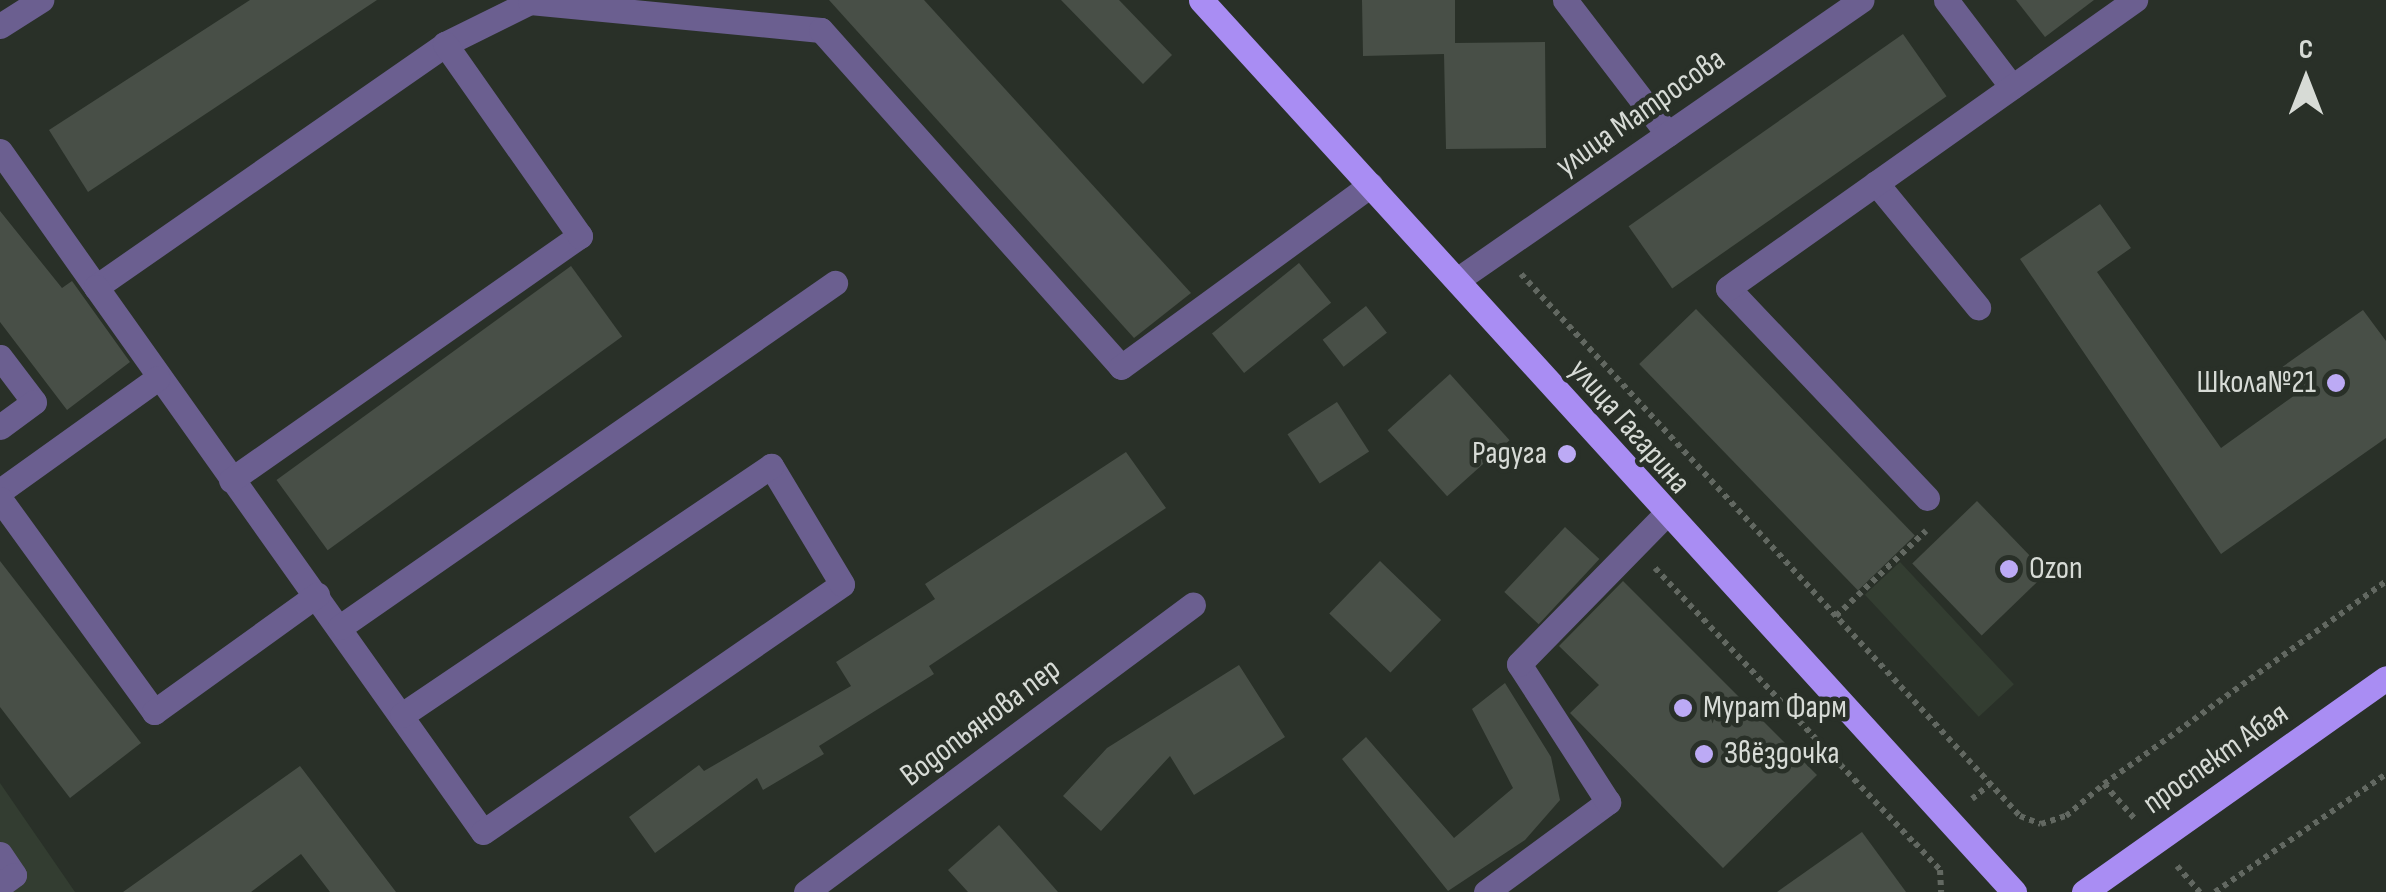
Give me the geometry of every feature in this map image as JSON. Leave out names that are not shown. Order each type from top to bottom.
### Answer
[{"type":"main road","name":"улица Гагарина","points":[[1201,0],[1458,280],[1664,516],[2014,892]]},
{"type":"main road","name":"проспект Абая","points":[[2084,892],[2386,678]]},
{"type":"street","points":[[0,26],[41,0]]},
{"type":"street","points":[[1565,0],[1668,134]]},
{"type":"street","name":"улица Матросова","points":[[1458,280],[1861,0]]},
{"type":"street","points":[[1946,0],[2012,87]]},
{"type":"street","points":[[1926,498],[1728,288],[2134,0]]},
{"type":"street","points":[[96,287],[445,44],[530,2],[822,30],[1120,368],[1371,185]]},
{"type":"street","points":[[231,480],[580,236],[445,44]]},
{"type":"street","points":[[0,152],[484,832],[842,584],[772,466],[402,715]]},
{"type":"street","points":[[1876,183],[1978,307]]},
{"type":"street","points":[[340,627],[835,282]]},
{"type":"street","points":[[0,357],[34,402],[0,428]]},
{"type":"street","points":[[0,491],[158,378]]},
{"type":"street","points":[[0,499],[154,712],[317,595]]},
{"type":"street","points":[[1486,892],[1608,802],[1518,664],[1664,516]]},
{"type":"street","name":"Водопьянова пер","points":[[806,892],[1193,605]]},
{"type":"street","points":[[0,854],[14,875],[0,885]]},
{"type":"path","points":[[1500,250],[2020,816],[2040,824],[2066,816],[2104,784],[2386,582]]},
{"type":"path","points":[[1836,616],[1931,525],[1926,498]]},
{"type":"path","points":[[1634,546],[1914,843]]},
{"type":"path","points":[[2215,892],[2386,774]]},
{"type":"path","points":[[2104,784],[2200,892]]},
{"type":"shaded area","points":[[1900,562],[2014,684],[1979,717],[1865,595]]},
{"type":"shaded area","points":[[0,783],[75,892],[0,892]]},
{"type":"building","points":[[250,0],[377,0],[88,192],[49,130]]},
{"type":"building","points":[[829,0],[924,0],[1191,293],[1134,338]]},
{"type":"building","points":[[1061,0],[1119,0],[1172,55],[1143,84]]},
{"type":"building","points":[[1362,0],[1455,0],[1455,43],[1545,42],[1546,148],[1446,149],[1444,54],[1363,56]]},
{"type":"building","points":[[2016,0],[2094,0],[2045,37]]},
{"type":"building","points":[[1903,34],[1947,96],[1672,288],[1629,226]]},
{"type":"building","name":"Школа№21","points":[[2100,204],[2131,248],[2097,272],[2221,448],[2295,395],[2278,370],[2363,310],[2386,341],[2386,438],[2221,554],[2020,259]]},
{"type":"building","points":[[0,211],[62,288],[72,281],[130,362],[67,410],[0,322]]},
{"type":"building","points":[[1299,263],[1331,303],[1244,373],[1212,333]]},
{"type":"building","points":[[571,266],[622,336],[328,550],[277,480]]},
{"type":"building","points":[[1366,306],[1387,333],[1344,367],[1323,340]]},
{"type":"building","points":[[1696,309],[1915,536],[1858,590],[1639,364]]},
{"type":"building","points":[[1450,374],[1510,440],[1447,496],[1388,430]]},
{"type":"building","points":[[1337,402],[1369,451],[1320,484],[1288,434]]},
{"type":"building","points":[[1126,452],[1166,508],[929,666],[934,674],[819,746],[824,754],[763,790],[757,778],[655,853],[629,817],[699,765],[704,771],[851,686],[836,662],[935,599],[925,584]]},
{"type":"building","points":[[1977,501],[2046,573],[1982,635],[1912,564]]},
{"type":"building","points":[[1565,527],[1599,559],[1539,624],[1504,592]]},
{"type":"building","points":[[0,561],[141,743],[70,798],[0,707]]},
{"type":"building","points":[[1380,561],[1441,620],[1390,673],[1329,614]]},
{"type":"building","points":[[1623,581],[1817,775],[1723,868],[1570,713],[1599,685],[1559,646]]},
{"type":"building","points":[[1239,665],[1285,737],[1194,795],[1170,756],[1101,831],[1063,796],[1107,748]]},
{"type":"building","points":[[1505,683],[1551,757],[1560,800],[1525,840],[1448,891],[1342,759],[1366,737],[1454,838],[1513,788],[1472,709]]},
{"type":"building","points":[[300,766],[396,892],[330,892],[301,854],[251,892],[123,892]]},
{"type":"building","points":[[999,825],[1058,892],[968,892],[948,870]]},
{"type":"building","points":[[1862,832],[1906,892],[1777,892]]},
{"type":"place","name":"Школа№21","points":[[2336,383]]},
{"type":"place","name":"Радуга","points":[[1567,454]]},
{"type":"place","name":"Ozon","points":[[2009,569]]},
{"type":"place","name":"Мурат Фарм","points":[[1683,708]]},
{"type":"place","name":"Звёздочка","points":[[1704,754]]}]
